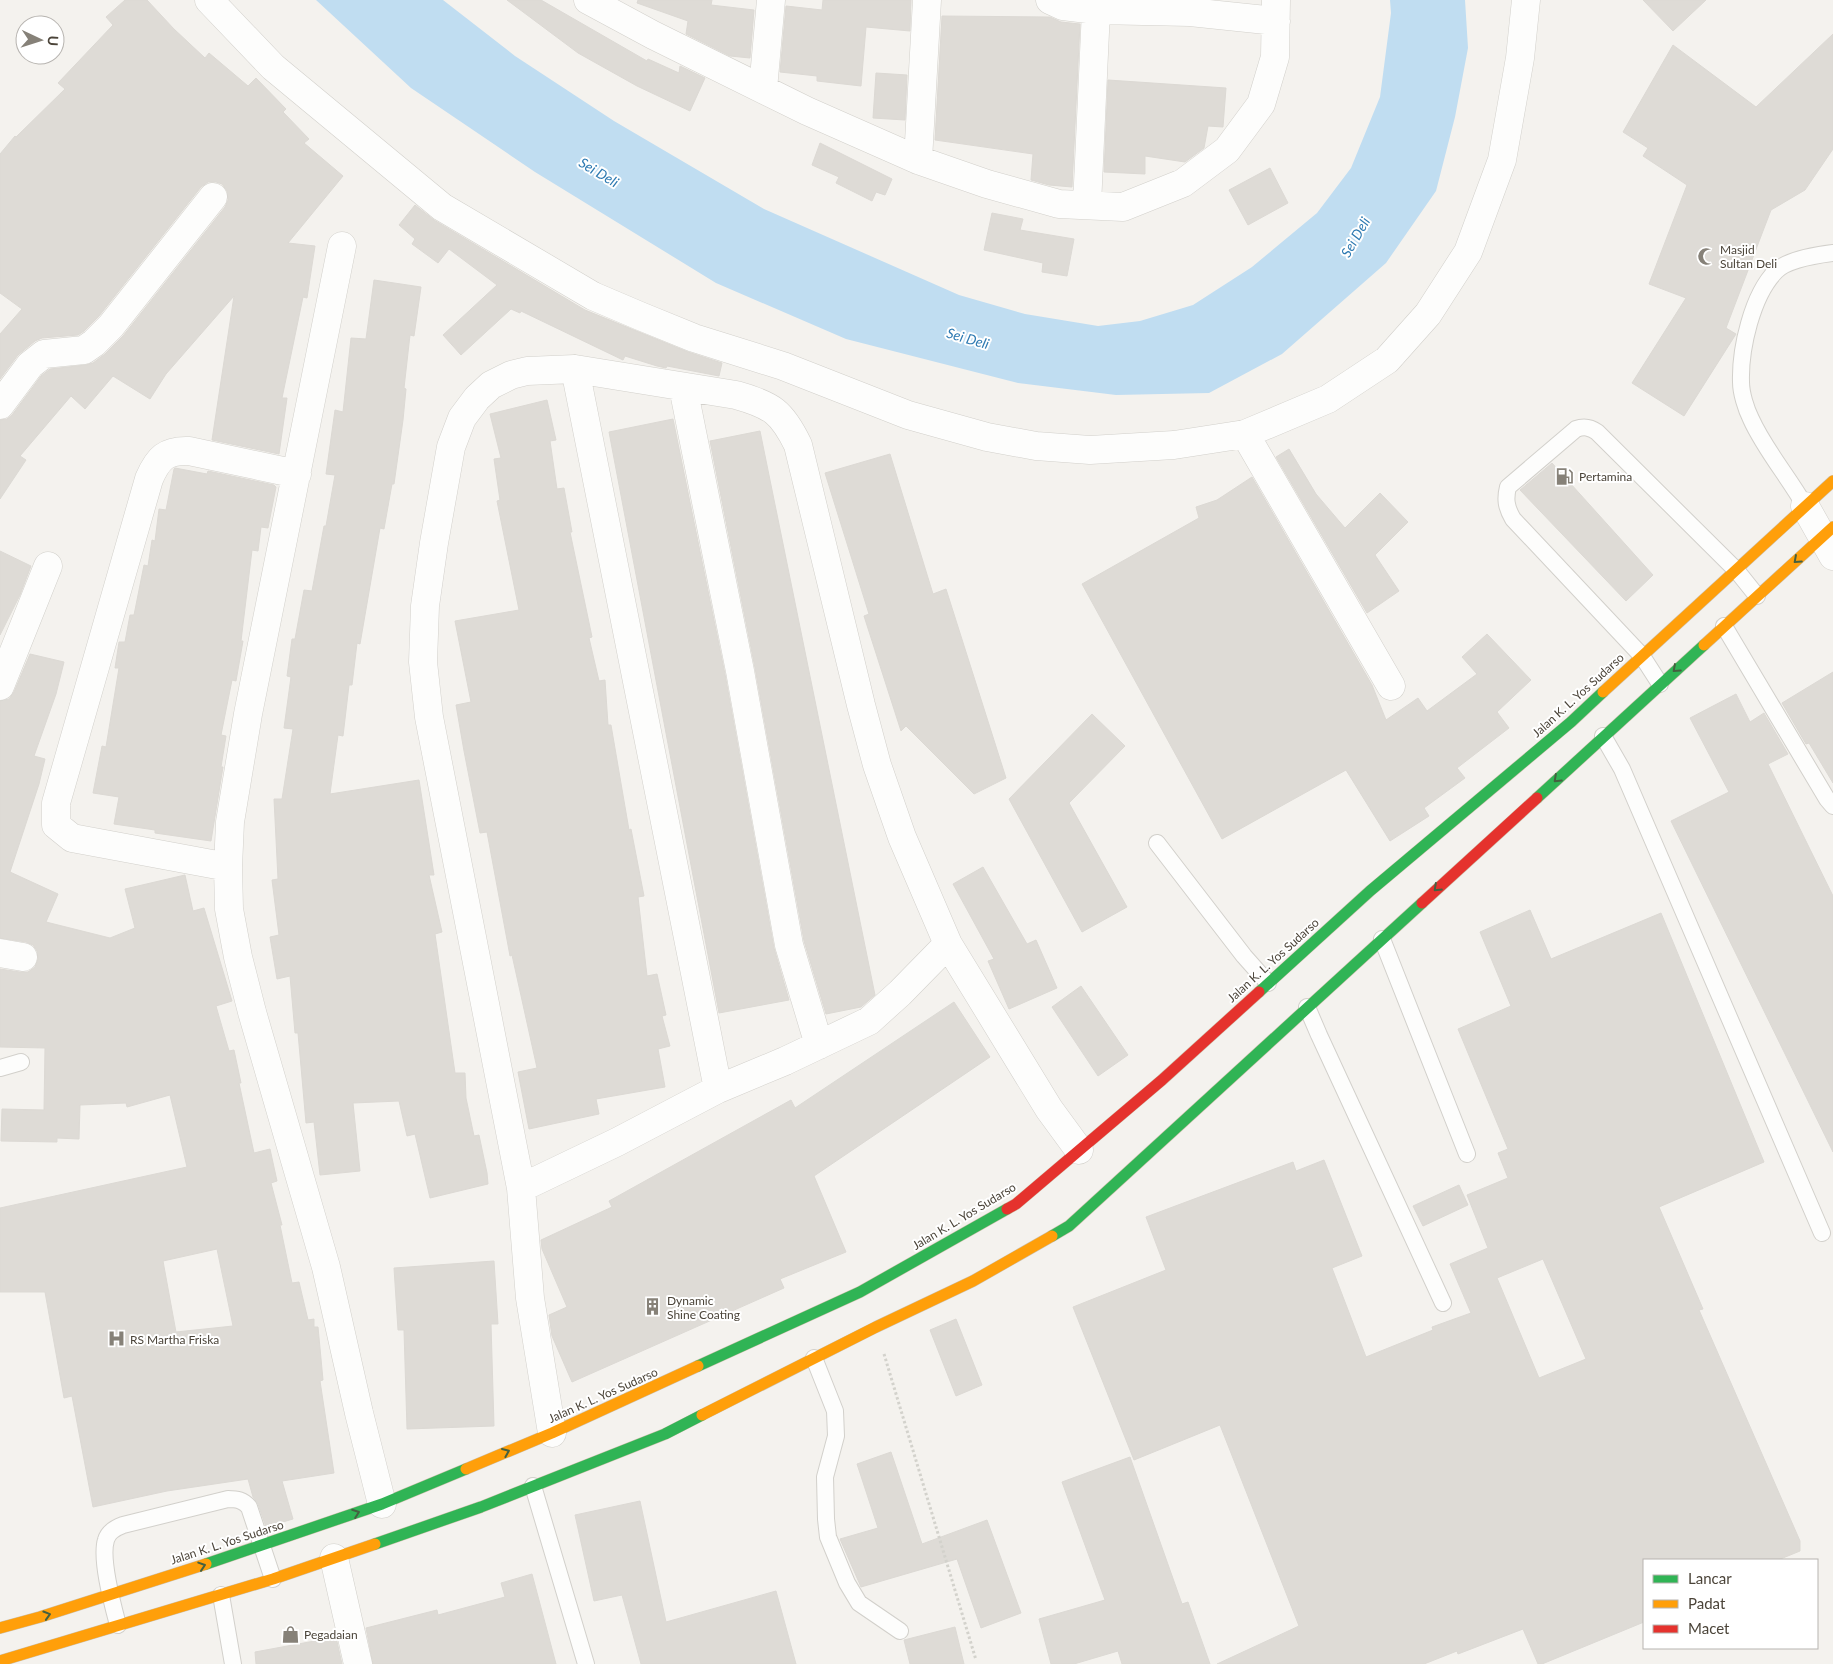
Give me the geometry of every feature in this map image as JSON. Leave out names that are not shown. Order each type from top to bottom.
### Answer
[{"type":"highway","name":"Jalan K. L. Yos Sudarso","points":[[0,1628],[263,1546],[382,1504],[552,1432],[860,1292],[1016,1204],[1162,1080],[1370,891],[1571,722],[1833,481]]},
{"type":"highway","points":[[0,1662],[273,1579],[481,1507],[665,1434],[814,1358],[973,1281],[1069,1226],[1757,596],[1829,540]]},
{"type":"street","points":[[210,0],[272,67],[442,207],[593,296],[694,338],[783,366],[908,415],[995,439],[1036,446],[1090,450],[1174,445],[1245,434],[1328,399],[1387,360],[1428,314],[1468,252],[1502,160],[1520,58],[1526,0]]},
{"type":"street","points":[[588,0],[653,35],[807,111],[918,160],[987,184],[1059,204],[1123,207],[1183,183],[1227,150],[1262,104],[1275,57],[1276,11],[1187,6],[1096,10],[1063,6],[1050,0]]},
{"type":"street","points":[[763,89],[771,0]]},
{"type":"street","points":[[918,160],[927,0]]},
{"type":"street","points":[[1087,205],[1096,10]]},
{"type":"street","points":[[0,406],[30,365],[44,354],[84,350],[94,344],[213,197]]},
{"type":"street","points":[[342,246],[248,714],[230,822],[229,909],[252,1012],[326,1267],[382,1504]]},
{"type":"street","points":[[575,369],[718,1089]]},
{"type":"street","points":[[552,1432],[530,1298],[521,1188],[429,717],[423,662],[425,606],[451,447],[462,418],[477,398],[491,385],[511,375],[527,371],[575,369],[736,395],[757,400],[782,417],[798,445],[877,765],[902,837],[948,944],[1049,1109],[1079,1150]]},
{"type":"street","points":[[683,387],[740,671],[788,945],[819,1045]]},
{"type":"street","points":[[1245,434],[1391,686]]},
{"type":"street","points":[[228,867],[72,838],[56,824],[56,803],[149,479],[160,459],[168,453],[189,451],[297,474]]},
{"type":"street","points":[[1805,506],[1829,540]]},
{"type":"street","points":[[0,686],[48,566]]},
{"type":"street","points":[[521,1188],[617,1142],[718,1089],[869,1021],[900,993],[948,944]]},
{"type":"street","points":[[334,1558],[358,1664]]},
{"type":"lane","points":[[1805,506],[1771,456],[1750,417],[1741,383],[1745,336],[1756,298],[1776,270],[1808,256],[1833,253]]},
{"type":"lane","points":[[1660,684],[1642,656],[1513,519],[1507,509],[1505,498],[1508,487],[1576,429],[1583,427],[1591,428],[1598,432],[1737,571],[1757,596]]},
{"type":"lane","points":[[1724,626],[1826,799],[1833,806]]},
{"type":"lane","points":[[1603,736],[1622,769],[1822,1233]]},
{"type":"lane","points":[[1158,843],[1244,956],[1268,983]]},
{"type":"lane","points":[[1382,939],[1466,1154]]},
{"type":"lane","points":[[1307,1007],[1442,1303]]},
{"type":"lane","points":[[0,1068],[21,1062]]},
{"type":"lane","points":[[814,1358],[835,1411],[836,1436],[825,1477],[828,1538],[846,1584],[855,1598],[859,1603],[900,1630]]},
{"type":"lane","points":[[533,1486],[586,1664]]},
{"type":"lane","points":[[118,1626],[110,1595],[104,1556],[106,1540],[110,1532],[123,1525],[228,1499],[245,1502],[249,1507],[273,1579]]},
{"type":"lane","points":[[221,1595],[233,1664]]},
{"type":"path","points":[[884,1352],[976,1660]]},
{"type":"water","name":"Sei Deli","points":[[316,0],[443,0],[515,56],[614,121],[764,209],[959,295],[1025,314],[1098,326],[1140,321],[1193,305],[1252,267],[1317,213],[1351,168],[1380,97],[1391,13],[1390,0],[1465,0],[1468,48],[1455,117],[1436,191],[1386,263],[1282,354],[1209,393],[1116,395],[1018,383],[846,339],[716,283],[535,172],[411,88]]},
{"type":"building","points":[[125,0],[147,0],[205,58],[209,53],[248,86],[256,78],[286,109],[283,112],[309,139],[304,143],[343,176],[288,243],[315,246],[307,298],[303,297],[282,398],[287,398],[279,454],[212,440],[234,296],[166,374],[150,399],[113,376],[85,409],[71,396],[20,456],[26,460],[0,499],[0,420],[7,419],[12,415],[41,376],[50,369],[86,365],[93,363],[105,354],[123,336],[225,207],[228,200],[227,191],[222,184],[208,182],[201,187],[99,316],[84,331],[78,335],[42,338],[35,341],[18,355],[0,379],[0,334],[22,309],[0,293],[0,154],[15,136],[65,89],[58,83],[113,25],[106,17]]},
{"type":"building","points":[[507,0],[541,0],[647,61],[648,59],[679,73],[680,66],[705,78],[690,111],[637,86],[578,53]]},
{"type":"building","points":[[638,0],[712,0],[711,5],[754,10],[750,58],[730,56],[686,34],[688,21],[637,3]]},
{"type":"building","points":[[823,0],[911,0],[910,31],[866,27],[861,86],[817,81],[817,76],[780,72],[786,6],[822,10]]},
{"type":"building","points":[[1643,0],[1706,0],[1673,31]]},
{"type":"building","points":[[942,16],[1050,17],[1061,22],[1080,24],[1072,187],[1049,185],[1031,180],[1033,154],[935,140]]},
{"type":"building","points":[[1833,34],[1833,149],[1805,190],[1771,210],[1726,328],[1736,334],[1684,416],[1632,383],[1686,298],[1649,284],[1687,185],[1643,156],[1648,148],[1623,132],[1673,45],[1756,107]]},
{"type":"building","points":[[876,73],[907,75],[905,120],[873,118]]},
{"type":"building","points":[[1108,80],[1226,88],[1223,127],[1208,126],[1204,148],[1185,162],[1145,156],[1145,174],[1104,172]]},
{"type":"building","points":[[820,143],[892,179],[885,195],[876,192],[872,201],[836,183],[839,177],[812,165]]},
{"type":"building","points":[[1270,168],[1288,203],[1248,225],[1229,190]]},
{"type":"building","points":[[415,205],[434,220],[585,310],[688,352],[722,363],[719,376],[667,366],[666,368],[625,356],[623,360],[521,311],[520,313],[511,309],[461,355],[443,335],[497,285],[449,249],[438,263],[412,244],[415,239],[399,225]]},
{"type":"building","points":[[992,213],[1023,219],[1020,230],[1074,239],[1067,276],[1042,272],[1043,263],[984,250]]},
{"type":"building","points":[[374,280],[421,287],[414,336],[410,335],[404,388],[406,389],[403,420],[394,484],[392,484],[384,529],[380,528],[360,644],[357,643],[352,685],[349,685],[343,736],[338,735],[330,794],[419,780],[434,875],[429,875],[442,932],[435,934],[455,1073],[465,1073],[466,1098],[474,1136],[479,1135],[488,1184],[430,1198],[415,1134],[407,1136],[399,1101],[353,1103],[360,1171],[320,1175],[314,1122],[306,1123],[298,1033],[295,1033],[290,976],[277,979],[270,937],[279,935],[272,880],[278,879],[274,799],[282,799],[293,729],[284,728],[291,677],[287,676],[292,639],[295,639],[304,590],[312,591],[324,526],[326,526],[335,475],[326,474],[335,410],[343,412],[351,338],[366,339]]},
{"type":"building","points":[[547,400],[556,440],[550,441],[557,489],[564,488],[572,532],[570,532],[592,637],[589,638],[599,681],[605,680],[608,725],[611,725],[629,830],[631,829],[644,896],[638,897],[647,976],[657,974],[666,1015],[662,1016],[670,1046],[658,1049],[665,1087],[596,1099],[599,1114],[529,1129],[518,1072],[537,1068],[512,955],[510,956],[487,832],[480,833],[464,751],[456,705],[471,702],[455,621],[519,610],[497,501],[500,500],[494,459],[501,458],[490,414]]},
{"type":"building","points":[[673,419],[725,674],[774,948],[789,1000],[719,1013],[609,432]]},
{"type":"building","points":[[760,431],[875,995],[861,1007],[826,1014],[804,941],[755,668],[710,441]]},
{"type":"building","points":[[1289,449],[1316,494],[1345,528],[1380,493],[1408,522],[1375,555],[1399,591],[1367,613],[1276,457]]},
{"type":"building","points":[[890,454],[933,594],[946,589],[1006,778],[974,794],[906,726],[901,731],[864,616],[869,614],[825,473]]},
{"type":"building","points":[[1552,463],[1653,575],[1626,601],[1520,490]]},
{"type":"building","points":[[175,468],[207,474],[208,471],[276,487],[268,528],[261,527],[258,551],[252,550],[241,641],[243,641],[236,681],[232,680],[221,735],[226,736],[211,841],[155,833],[155,830],[114,824],[119,797],[93,793],[102,746],[106,747],[119,668],[115,668],[119,642],[125,642],[130,615],[134,615],[144,565],[148,566],[152,540],[155,541],[159,509],[166,510]]},
{"type":"building","points":[[1252,477],[1372,685],[1386,720],[1418,698],[1427,711],[1477,674],[1462,657],[1487,634],[1531,680],[1497,712],[1509,728],[1457,768],[1465,778],[1424,808],[1429,816],[1390,841],[1346,770],[1222,839],[1082,584],[1199,518],[1196,507],[1217,500]]},
{"type":"building","points":[[0,551],[31,566],[20,595],[0,635]]},
{"type":"building","points":[[30,654],[64,662],[56,694],[34,756],[45,759],[39,784],[10,872],[58,894],[46,922],[110,938],[135,928],[125,889],[185,875],[193,911],[204,908],[232,1001],[216,1006],[229,1051],[234,1050],[254,1153],[270,1149],[277,1181],[271,1183],[282,1225],[280,1225],[292,1283],[299,1282],[308,1320],[314,1319],[314,1327],[318,1327],[323,1380],[320,1381],[334,1473],[282,1481],[293,1519],[266,1527],[258,1504],[253,1497],[248,1479],[167,1491],[93,1507],[72,1396],[64,1398],[45,1292],[0,1292],[0,1208],[187,1167],[170,1095],[127,1107],[126,1103],[80,1105],[79,1139],[57,1138],[57,1142],[1,1141],[2,1109],[44,1110],[45,1048],[0,1047],[0,969],[28,972],[35,967],[38,959],[37,951],[33,945],[0,938],[0,701],[9,699],[14,692]],"holes":[[[217,1249],[233,1326],[176,1332],[163,1261]]]},
{"type":"building","points":[[1833,672],[1833,783],[1809,743],[1806,744],[1782,703]]},
{"type":"building","points":[[1736,694],[1750,722],[1764,713],[1788,754],[1768,764],[1833,896],[1833,1152],[1671,821],[1729,792],[1690,718]]},
{"type":"building","points":[[1092,714],[1125,746],[1069,803],[1127,907],[1082,932],[1009,799]]},
{"type":"building","points":[[983,867],[1027,944],[1036,940],[1057,988],[1009,1009],[988,961],[994,959],[953,884]]},
{"type":"building","points":[[1530,910],[1551,959],[1661,913],[1764,1162],[1659,1207],[1703,1309],[1699,1310],[1800,1541],[1800,1551],[1780,1559],[1643,1559],[1643,1622],[1542,1664],[1538,1664],[1523,1629],[1458,1654],[1457,1651],[1424,1664],[1217,1664],[1299,1626],[1220,1425],[1134,1460],[1073,1307],[1166,1270],[1146,1217],[1293,1162],[1296,1171],[1324,1160],[1362,1256],[1332,1268],[1366,1357],[1433,1330],[1432,1327],[1471,1313],[1450,1264],[1488,1248],[1467,1195],[1508,1178],[1498,1153],[1508,1149],[1458,1029],[1511,1006],[1480,932]],"holes":[[[1543,1259],[1586,1359],[1539,1378],[1497,1278]]]},
{"type":"building","points":[[1081,986],[1128,1055],[1098,1076],[1052,1007]]},
{"type":"building","points":[[954,1002],[990,1057],[814,1176],[846,1252],[780,1279],[784,1288],[572,1382],[552,1336],[549,1315],[567,1307],[542,1249],[541,1240],[612,1207],[609,1201],[791,1100],[795,1108]]},
{"type":"building","points":[[1459,1185],[1468,1205],[1423,1226],[1413,1206]]},
{"type":"building","points":[[494,1261],[498,1324],[491,1324],[494,1426],[407,1429],[404,1330],[398,1330],[394,1268]]},
{"type":"building","points":[[956,1319],[982,1385],[956,1396],[930,1330]]},
{"type":"building","points":[[891,1452],[922,1544],[987,1520],[1021,1613],[981,1628],[957,1559],[861,1587],[840,1539],[878,1528],[857,1464]]},
{"type":"building","points":[[1130,1457],[1182,1604],[1188,1602],[1210,1664],[1122,1664],[1118,1651],[1074,1664],[1051,1664],[1039,1619],[1105,1600],[1062,1482]]},
{"type":"building","points":[[640,1501],[666,1622],[776,1591],[796,1664],[641,1664],[622,1595],[594,1601],[575,1515]]},
{"type":"building","points":[[532,1574],[556,1664],[373,1664],[366,1628],[437,1610],[438,1615],[505,1597],[501,1583]]},
{"type":"building","points":[[955,1627],[964,1664],[910,1664],[904,1640]]},
{"type":"building","points":[[336,1637],[342,1664],[256,1664],[255,1652]]},
{"type":"traffic: fast","points":[[1537,798],[1704,645]]},
{"type":"traffic: fast","points":[[1259,992],[1370,891],[1571,722],[1603,692]]},
{"type":"traffic: fast","points":[[1052,1236],[1069,1226],[1422,903]]},
{"type":"traffic: fast","points":[[698,1366],[860,1292],[1007,1209]]},
{"type":"traffic: fast","points":[[375,1544],[481,1507],[665,1434],[702,1415]]},
{"type":"traffic: fast","points":[[206,1564],[382,1504],[466,1469]]},
{"type":"traffic: slow","points":[[1603,692],[1833,481]]},
{"type":"traffic: slow","points":[[1704,645],[1833,527]]},
{"type":"traffic: slow","points":[[702,1415],[876,1327],[973,1281],[1052,1236]]},
{"type":"traffic: slow","points":[[466,1469],[552,1433],[698,1366]]},
{"type":"traffic: slow","points":[[0,1661],[273,1579],[375,1544]]},
{"type":"traffic: slow","points":[[0,1628],[206,1564]]},
{"type":"traffic: jam","points":[[1422,903],[1537,798]]},
{"type":"traffic: jam","points":[[1007,1209],[1016,1204],[1162,1080],[1259,992]]},
{"type":"place","name":"Masjid Sultan Deli","points":[[1706,256]]},
{"type":"place","name":"Pertamina","points":[[1565,476]]},
{"type":"place","name":"Dynamic Shine Coating","points":[[653,1307]]},
{"type":"place","name":"RS Martha Friska","points":[[116,1339]]},
{"type":"place","name":"Pegadaian","points":[[290,1634]]}]
